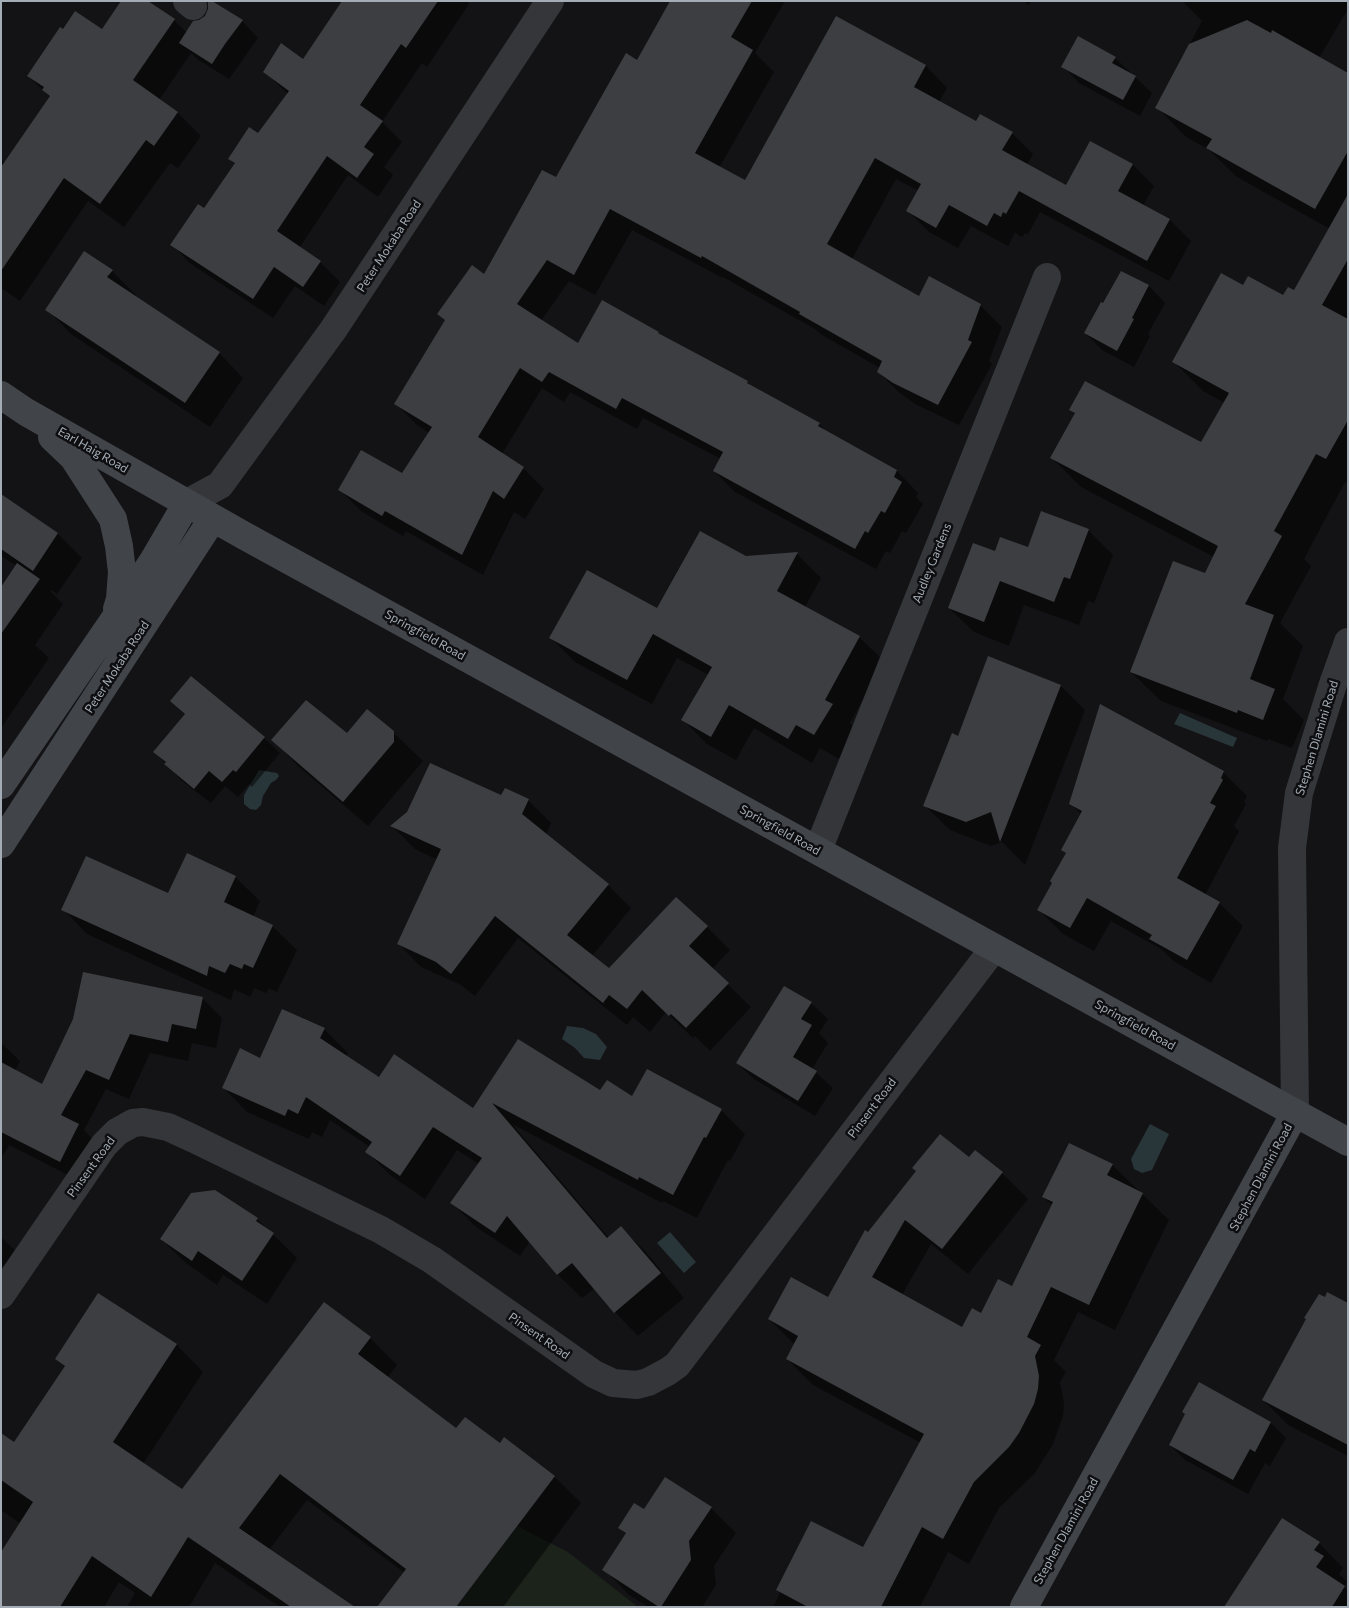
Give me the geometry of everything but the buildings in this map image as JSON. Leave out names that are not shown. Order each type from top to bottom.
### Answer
[{"type":"street","name":"Peter Mokaba Road","points":[[1,844],[213,518],[220,485],[334,330],[550,1]]},
{"type":"street","name":"Audley Gardens","points":[[818,850],[1047,277]]},
{"type":"street","name":"Earl Haig Road","points":[[1,395],[26,412],[213,518]]},
{"type":"street","points":[[26,412],[73,457],[113,519],[122,572],[120,599],[114,620]]},
{"type":"street","name":"Peter Mokaba Road","points":[[187,503],[220,485]]},
{"type":"street","points":[[1,785],[153,561],[187,503]]},
{"type":"street","name":"Springfield Road","points":[[213,518],[1348,1142]]},
{"type":"street","name":"Stephen Dlamini Road","points":[[1024,1607],[1295,1113],[1292,848],[1298,793],[1340,688],[1348,642]]},
{"type":"street","name":"Pinsent Road","points":[[1,1295],[104,1145],[117,1132],[133,1123],[143,1122],[168,1127],[381,1230],[432,1260],[594,1374],[613,1383],[637,1385],[648,1382],[677,1365],[994,948]]},
{"type":"shaded area","points":[[1180,713],[1237,738],[1233,747],[1174,724]]},
{"type":"shaded area","points":[[259,770],[277,773],[279,776],[271,783],[263,796],[261,805],[256,810],[250,809],[244,804],[244,795]]},
{"type":"shaded area","points":[[567,1026],[583,1028],[596,1034],[607,1047],[600,1060],[584,1058],[575,1048],[562,1039]]},
{"type":"shaded area","points":[[1150,1124],[1169,1134],[1152,1170],[1142,1173],[1134,1169],[1131,1159]]},
{"type":"shaded area","points":[[670,1232],[696,1262],[684,1273],[657,1243]]},
{"type":"shaded area","points":[[517,1526],[568,1552],[638,1607],[456,1607]]}]
